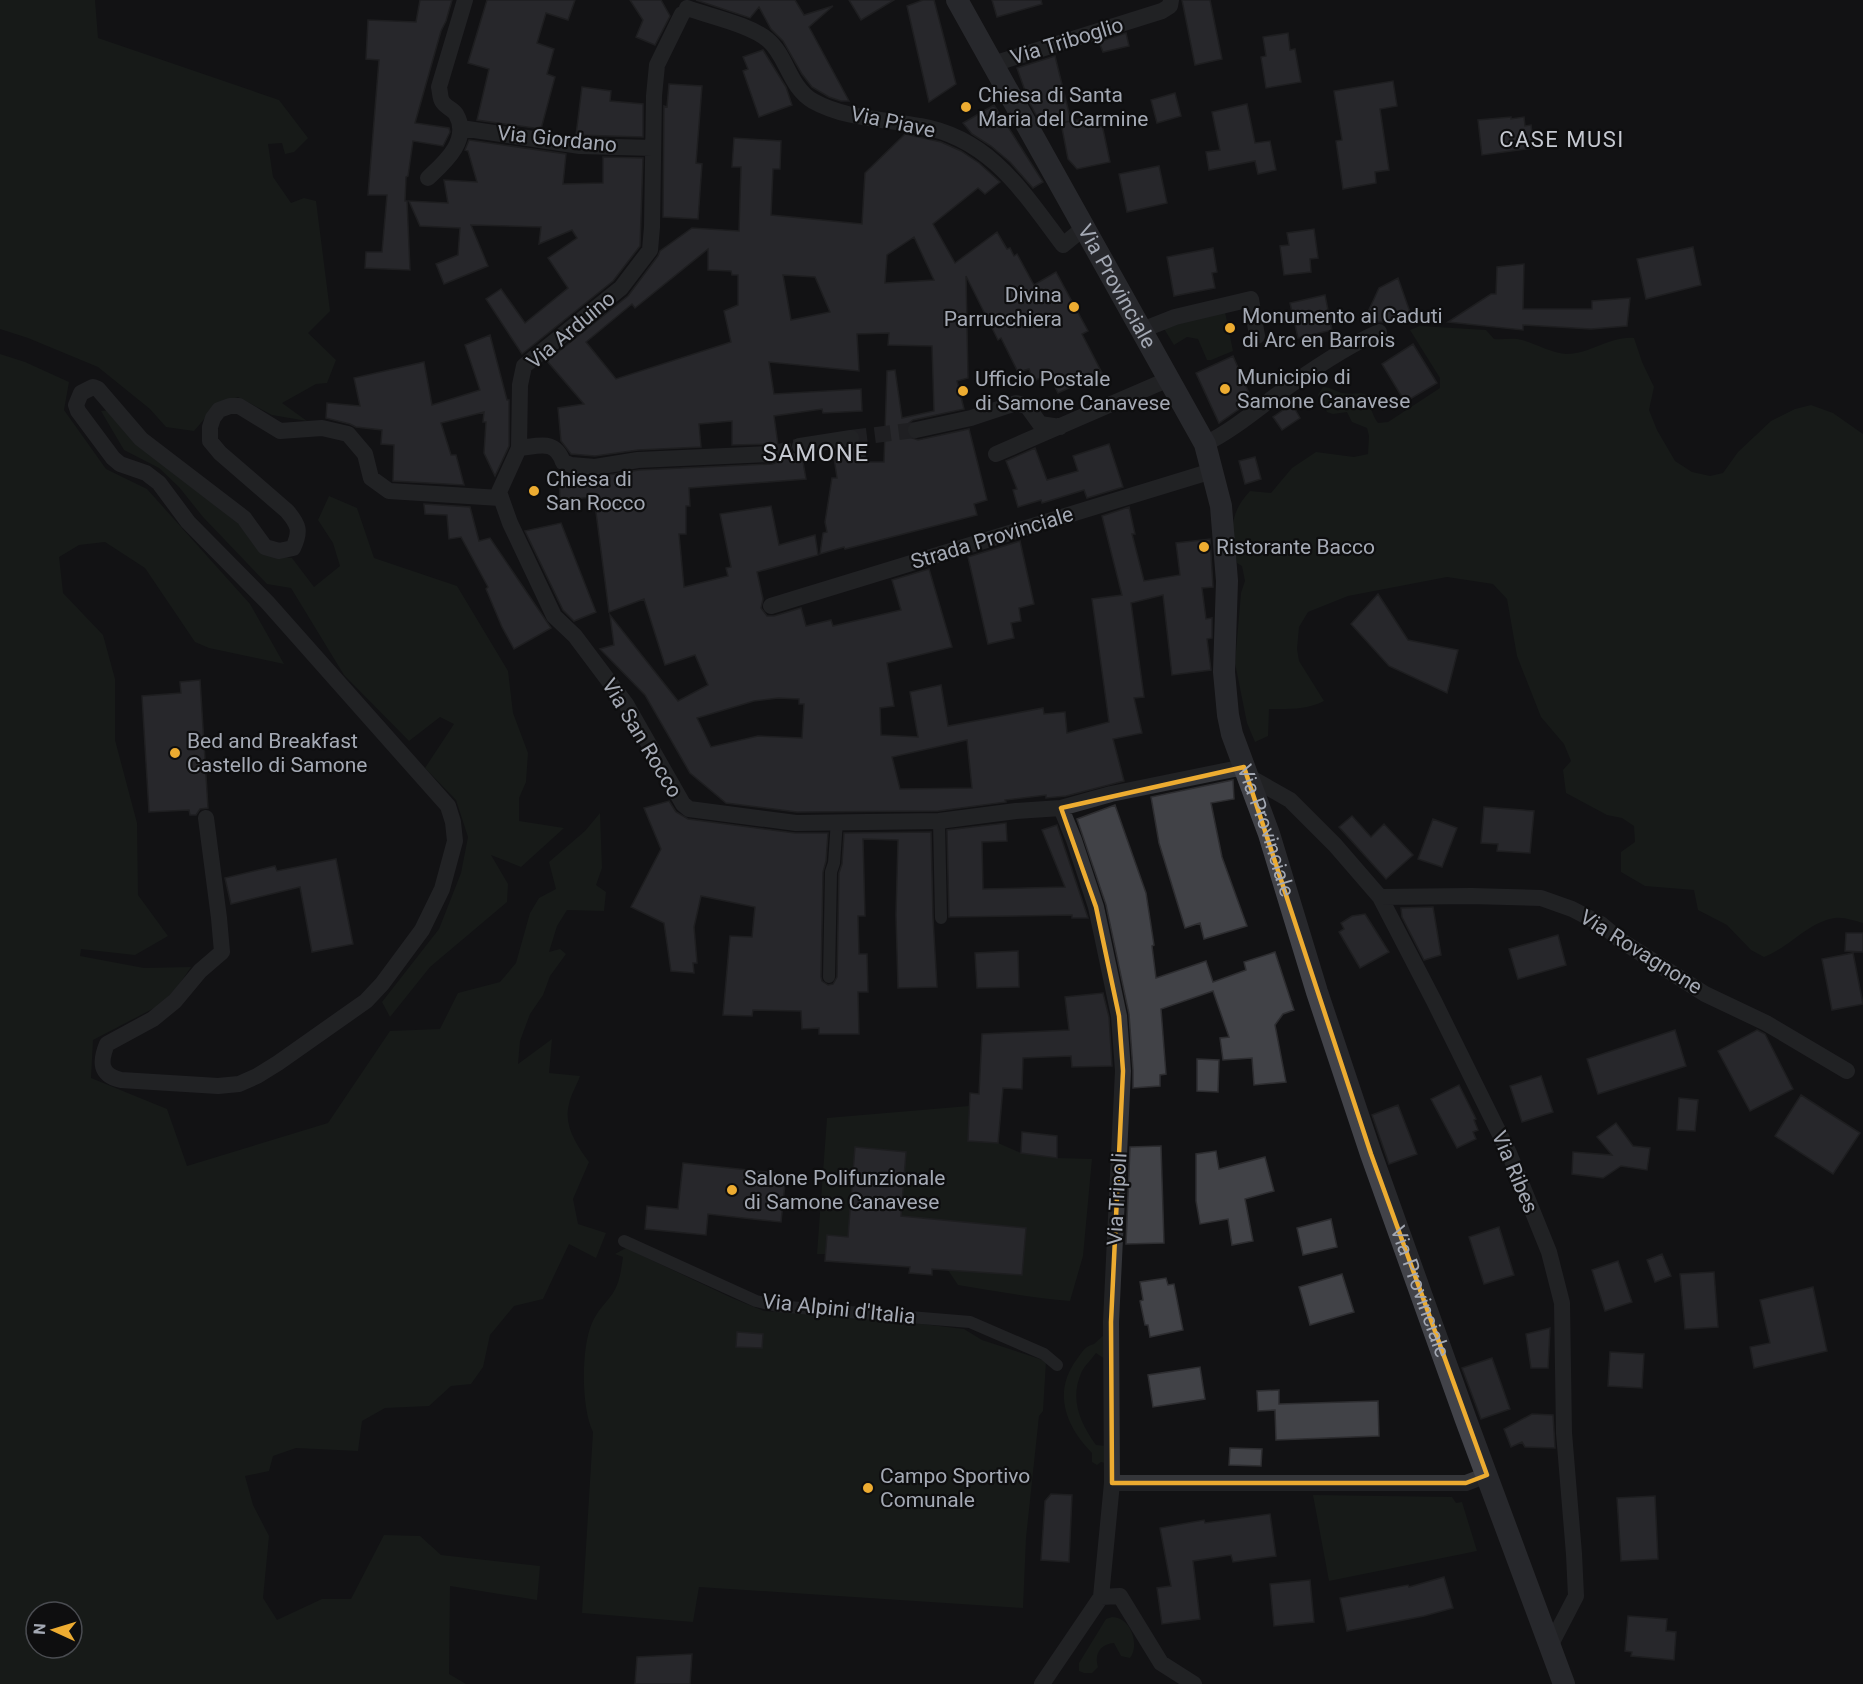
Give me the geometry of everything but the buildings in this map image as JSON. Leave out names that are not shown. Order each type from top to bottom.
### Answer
[{"type":"main road","name":"Via Provinciale","points":[[957,0],[1205,444],[1221,506],[1227,581],[1224,672],[1232,734],[1269,834],[1317,992],[1371,1154],[1564,1684]]},
{"type":"street","points":[[428,178],[447,160],[456,147],[461,128],[456,113],[442,101],[439,87],[465,0]]},
{"type":"street","name":"Via Triboglio","points":[[993,64],[1162,11],[1170,6],[1171,0]]},
{"type":"street","name":"Via Arduino","points":[[500,498],[499,492],[519,448],[520,385],[524,366],[621,288],[650,250],[654,96],[657,65],[684,6]]},
{"type":"street","name":"Via Piave","points":[[684,6],[757,32],[770,41],[802,94],[821,105],[871,119],[922,126],[962,138],[976,146],[1012,178],[1063,245],[1085,227]]},
{"type":"street","name":"Via Giordano","points":[[461,128],[580,146],[653,148]]},
{"type":"street","points":[[1142,330],[1175,317],[1251,298],[1257,336]]},
{"type":"street","points":[[1205,444],[1225,434],[1292,384],[1364,338],[1378,332]]},
{"type":"street","points":[[996,454],[1169,379]]},
{"type":"street","points":[[206,818],[222,952],[200,971],[175,1001],[153,1018],[107,1044],[102,1063],[111,1078],[218,1086],[239,1084],[278,1062],[342,1019],[366,1001],[382,984],[422,930],[442,889],[455,841],[448,806],[267,602],[188,522],[159,483],[146,473],[120,464],[113,458],[80,416],[76,405],[81,393],[93,387],[98,389],[141,439],[244,518],[265,547],[279,551],[293,548],[299,535],[296,522],[287,511],[220,453],[210,441],[210,427],[219,410],[239,406],[280,430],[322,428],[348,434],[364,454],[371,478],[389,490],[500,498]]},
{"type":"street","points":[[916,430],[971,418],[1016,403],[1027,406],[1040,424],[1060,427]]},
{"type":"street","points":[[801,446],[851,438]]},
{"type":"street","points":[[519,448],[555,447],[563,462],[595,467],[638,460],[772,454]]},
{"type":"street","name":"Strada Provinciale","points":[[771,606],[1212,471]]},
{"type":"street","name":"Via San Rocco","points":[[500,498],[554,616],[575,636],[627,704],[683,804],[689,809],[796,823],[837,821]]},
{"type":"street","points":[[829,976],[831,872],[834,863],[837,821],[939,821],[1061,808],[1111,794],[1245,771]]},
{"type":"street","name":"Via Ribes","points":[[1245,771],[1290,800],[1335,845],[1380,897],[1509,1153],[1549,1252],[1562,1303],[1564,1433],[1576,1596],[1550,1646]]},
{"type":"street","name":"Via Tripoli","points":[[1042,1684],[1101,1598],[1112,1483],[1111,1322],[1123,1071],[1119,1016],[1096,907],[1061,808]]},
{"type":"street","points":[[939,821],[941,918]]},
{"type":"street","name":"Via Rovagnone","points":[[1380,897],[1541,898],[1572,909],[1601,924],[1620,940],[1706,994],[1766,1023],[1848,1071]]},
{"type":"street","name":"Via Alpini d'Italia","points":[[624,1241],[756,1301],[777,1306],[970,1322],[1044,1354],[1057,1365]]},
{"type":"street","points":[[1112,1483],[1466,1482],[1487,1475]]},
{"type":"street","points":[[1101,1598],[1120,1596],[1161,1663],[1194,1684]]},
{"type":"highlighted area","points":[[1244,767],[1371,1154],[1487,1475],[1466,1483],[1112,1483],[1111,1322],[1123,1071],[1119,1016],[1096,907],[1061,808]]},
{"type":"shaded area","points":[[0,0],[95,0],[98,38],[279,100],[308,138],[294,152],[285,154],[282,143],[268,144],[273,177],[291,203],[304,198],[316,201],[330,311],[308,333],[336,360],[327,383],[316,384],[282,403],[307,421],[272,415],[238,397],[217,404],[194,431],[166,427],[150,409],[98,367],[0,329]]},
{"type":"shaded area","points":[[1225,312],[1233,351],[1211,360],[1207,360],[1198,339],[1187,337],[1174,345],[1163,327]]},
{"type":"shaded area","points":[[1420,326],[1486,330],[1494,339],[1519,339],[1566,354],[1584,351],[1625,338],[1634,338],[1654,387],[1649,410],[1657,430],[1675,461],[1692,472],[1710,476],[1723,473],[1738,452],[1771,421],[1795,409],[1811,405],[1833,413],[1863,434],[1863,923],[1842,918],[1825,920],[1764,957],[1751,950],[1727,925],[1698,910],[1694,890],[1645,886],[1621,872],[1621,852],[1635,842],[1634,826],[1622,818],[1607,815],[1566,793],[1563,770],[1571,761],[1564,744],[1541,717],[1517,656],[1507,599],[1493,584],[1447,577],[1348,596],[1308,612],[1299,627],[1297,649],[1299,661],[1324,701],[1304,707],[1269,709],[1268,736],[1255,742],[1247,723],[1235,663],[1241,593],[1245,581],[1242,566],[1237,563],[1233,533],[1234,517],[1250,491],[1271,493],[1292,468],[1316,452],[1354,457],[1368,454],[1367,428],[1352,422],[1347,412],[1333,414],[1327,412],[1318,395],[1323,387],[1346,394],[1365,394],[1378,423],[1388,422],[1440,388],[1440,378],[1410,330]]},
{"type":"shaded area","points":[[0,354],[25,362],[69,382],[64,410],[106,469],[147,489],[250,604],[284,664],[209,648],[195,642],[145,568],[105,542],[79,545],[59,557],[63,593],[103,635],[115,679],[115,740],[137,823],[138,895],[168,936],[135,955],[81,949],[80,956],[144,968],[191,967],[176,989],[160,1005],[93,1040],[91,1078],[167,1109],[187,1166],[328,1123],[390,1031],[440,1029],[458,993],[500,982],[516,963],[530,913],[539,898],[556,889],[549,862],[585,831],[600,813],[602,868],[596,885],[606,892],[604,911],[567,910],[557,926],[549,952],[560,949],[566,954],[550,976],[543,995],[530,1014],[520,1041],[518,1064],[552,1039],[549,1073],[580,1076],[570,1100],[568,1120],[576,1142],[589,1162],[573,1199],[578,1224],[606,1233],[596,1258],[569,1244],[543,1299],[514,1306],[490,1335],[483,1367],[471,1384],[451,1386],[429,1406],[385,1408],[362,1421],[358,1451],[296,1448],[273,1456],[269,1471],[245,1476],[253,1505],[269,1536],[263,1598],[277,1620],[322,1599],[351,1599],[384,1535],[420,1536],[441,1555],[540,1566],[537,1600],[450,1586],[449,1674],[466,1684],[0,1684]]},
{"type":"shaded area","points":[[111,410],[246,528],[266,555],[292,558],[314,587],[340,566],[333,543],[318,520],[329,496],[357,508],[374,558],[457,586],[508,671],[513,713],[528,753],[526,782],[519,798],[519,821],[564,828],[521,867],[491,855],[508,884],[507,902],[430,967],[390,1017],[382,1002],[439,929],[461,873],[468,837],[456,800],[425,768],[454,724],[440,717],[409,741],[344,675],[291,588],[267,584],[159,468],[124,450],[101,411]]},
{"type":"shaded area","points":[[969,1106],[968,1141],[998,1143],[1021,1153],[1057,1158],[1092,1159],[1083,1256],[1070,1301],[958,1285],[948,1270],[1022,1275],[1026,1228],[901,1216],[906,1152],[855,1147],[848,1237],[827,1235],[825,1254],[817,1254],[827,1118]]},
{"type":"shaded area","points":[[626,1248],[764,1311],[880,1319],[964,1329],[982,1340],[1046,1361],[1043,1411],[1039,1416],[1026,1538],[1023,1608],[699,1587],[693,1622],[582,1613],[593,1432],[586,1408],[584,1362],[588,1334],[594,1319],[613,1293],[619,1280],[623,1257],[615,1254]]},
{"type":"shaded area","points":[[1105,1334],[1105,1359],[1096,1353],[1082,1371],[1076,1391],[1078,1410],[1085,1428],[1096,1445],[1105,1446],[1105,1463],[1101,1462],[1097,1465],[1092,1462],[1092,1453],[1069,1421],[1064,1396],[1069,1371],[1082,1352]]},
{"type":"shaded area","points":[[1313,1495],[1452,1497],[1456,1503],[1462,1502],[1477,1551],[1329,1581]]},
{"type":"shaded area","points":[[1112,1617],[1124,1622],[1132,1633],[1134,1646],[1130,1658],[1121,1656],[1114,1643],[1105,1645],[1098,1654],[1098,1667],[1092,1673],[1079,1671],[1079,1663],[1106,1619]]},
{"type":"tunnel","points":[[851,438],[916,430]]},
{"type":"tunnel","points":[[772,454],[800,446]]},
{"type":"place","name":"Chiesa di Santa Maria del Carmine","points":[[966,107]]},
{"type":"place","name":"Divina Parrucchiera","points":[[1074,307]]},
{"type":"place","name":"Monumento ai Caduti di Arc en Barrois","points":[[1230,328]]},
{"type":"place","name":"Municipio di Samone Canavese","points":[[1225,389]]},
{"type":"place","name":"Ufficio Postale di Samone Canavese","points":[[963,391]]},
{"type":"place","name":"Chiesa di San Rocco","points":[[534,491]]},
{"type":"place","name":"Ristorante Bacco","points":[[1204,547]]},
{"type":"place","name":"Bed and Breakfast Castello di Samone","points":[[175,753]]},
{"type":"place","name":"Salone Polifunzionale di Samone Canavese","points":[[732,1190]]},
{"type":"place","name":"Campo Sportivo Comunale","points":[[868,1488]]},
{"type":"district","name":"CASE MUSI","points":[[1562,139]]},
{"type":"district","name":"SAMONE","points":[[816,453]]}]
